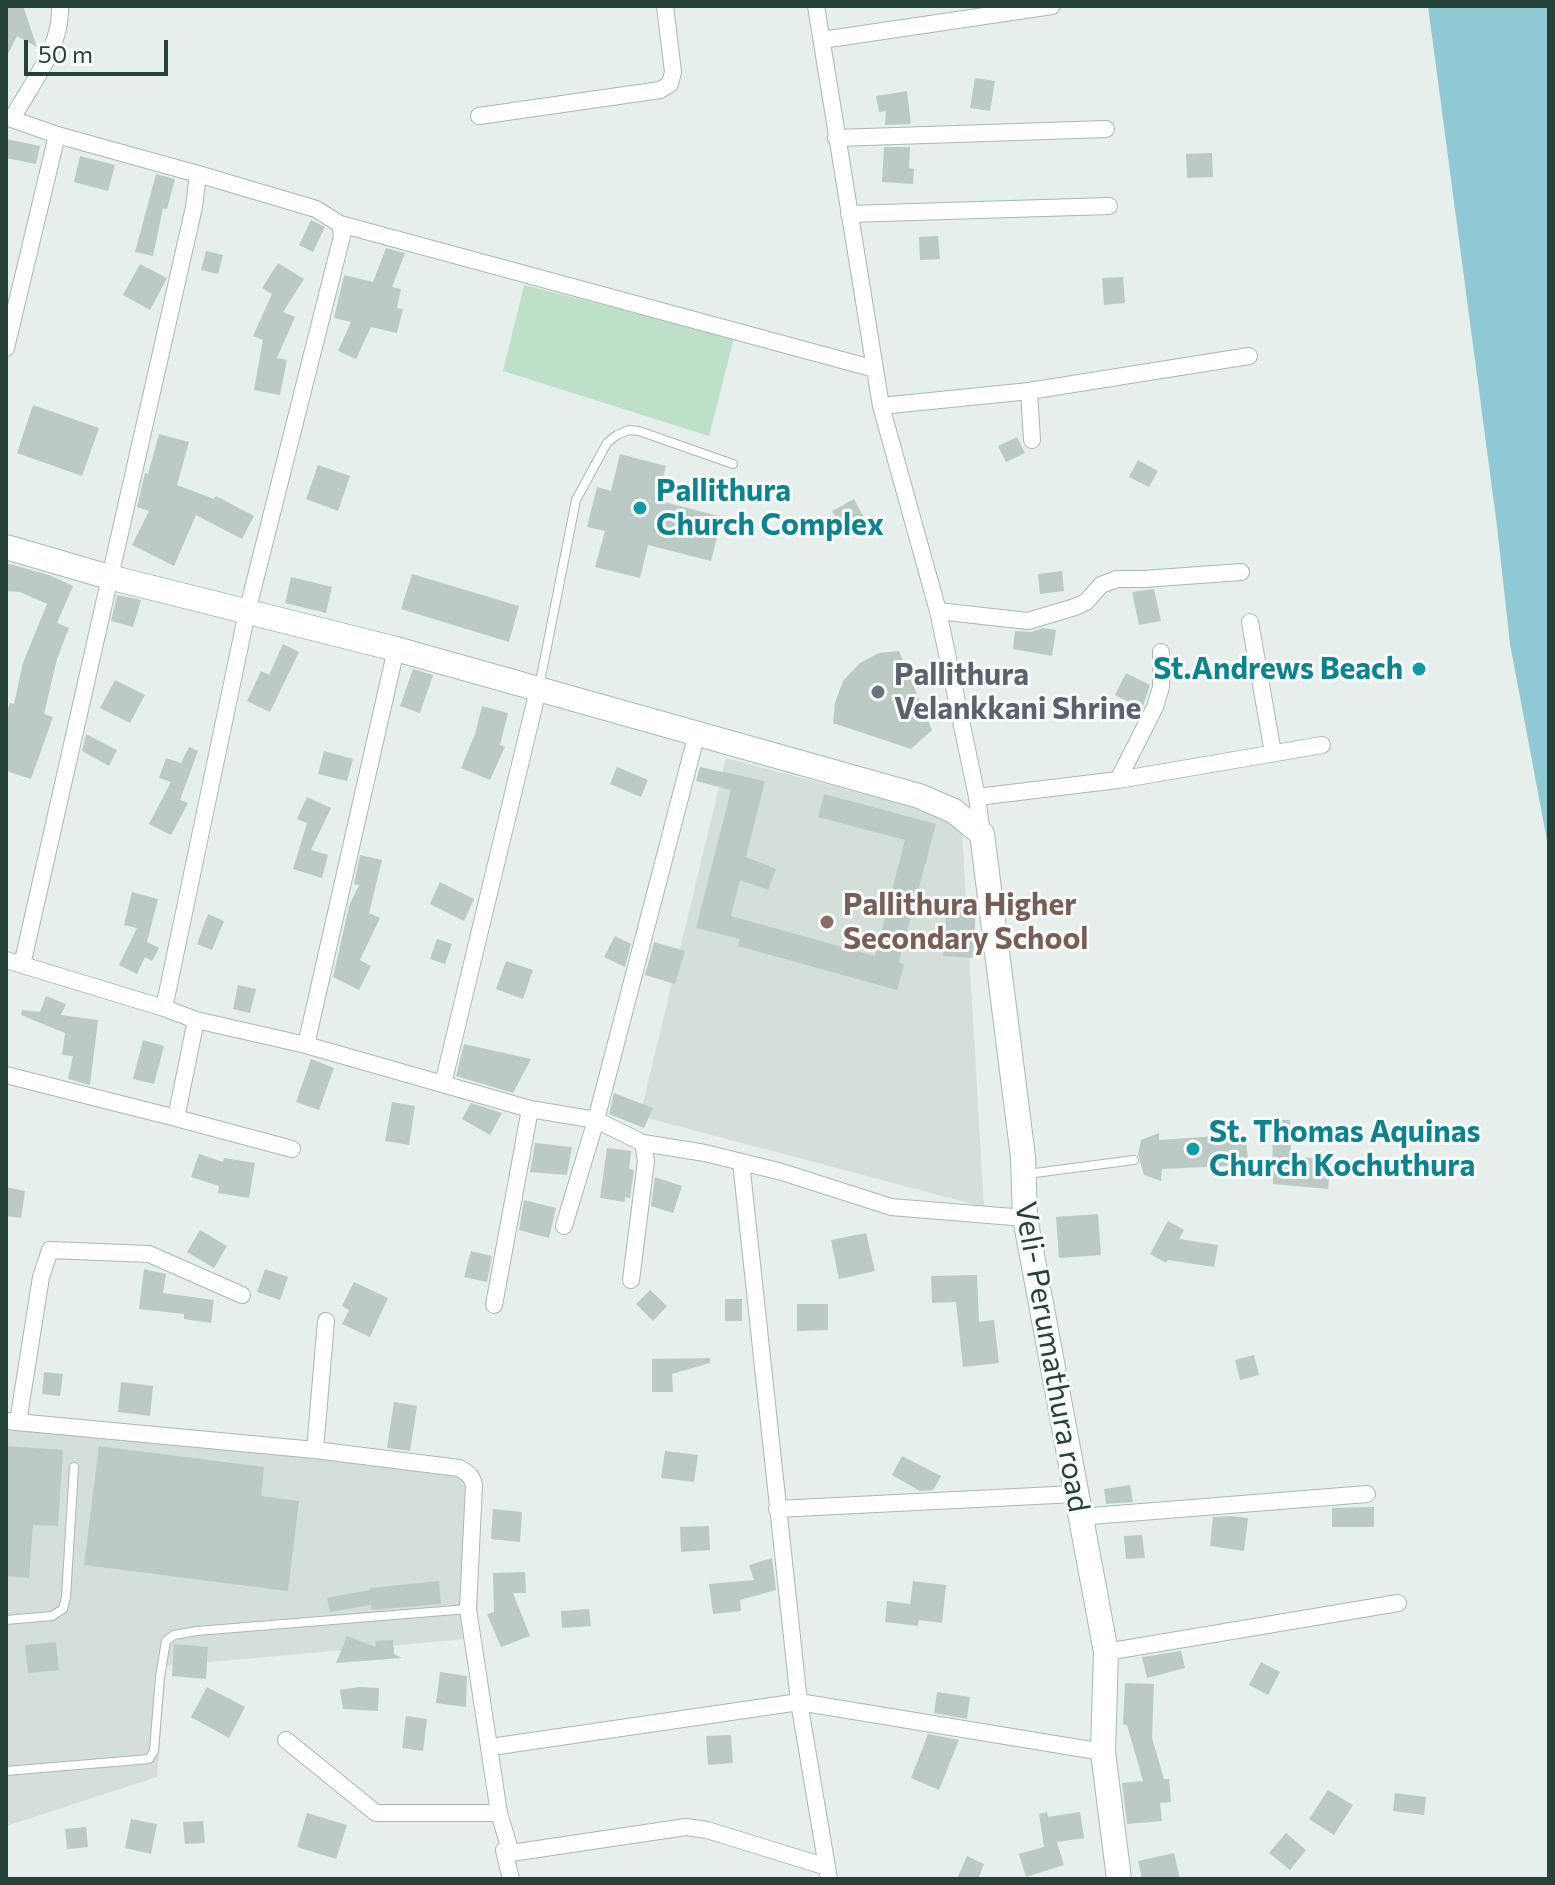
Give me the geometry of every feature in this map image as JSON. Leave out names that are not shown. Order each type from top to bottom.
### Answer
[{"type":"main road","points":[[6,547],[109,577],[396,649],[919,796],[954,811],[982,834]]},
{"type":"main road","name":"Veli- Perumathura road","points":[[982,834],[1023,1175],[1025,1218],[1106,1652],[1103,1752],[1119,1879]]},
{"type":"street","points":[[60,6],[61,21],[56,40],[9,118],[57,135],[316,209],[340,224],[875,369]]},
{"type":"street","points":[[479,116],[660,90],[670,84],[673,72],[665,6]]},
{"type":"street","points":[[816,6],[881,406],[938,611],[982,834]]},
{"type":"street","points":[[822,40],[984,11],[1052,6]]},
{"type":"street","points":[[836,138],[1106,129]]},
{"type":"street","points":[[6,348],[57,135]]},
{"type":"street","points":[[198,174],[194,207],[109,577],[14,962],[196,1020],[306,1045],[530,1109],[596,1120],[643,1143],[705,1153],[782,1172],[891,1207],[1025,1218]]},
{"type":"street","points":[[849,214],[1109,206]]},
{"type":"street","points":[[164,1008],[247,612],[342,236],[340,224]]},
{"type":"street","points":[[881,406],[1029,391],[1249,356]]},
{"type":"street","points":[[1029,391],[1032,440]]},
{"type":"street","points":[[938,611],[1028,621],[1086,602],[1101,585],[1117,579],[1241,572]]},
{"type":"street","points":[[1250,622],[1273,753]]},
{"type":"street","points":[[306,1045],[396,649]]},
{"type":"street","points":[[1118,780],[1155,707],[1161,687],[1161,652]]},
{"type":"street","points":[[443,1084],[538,690]]},
{"type":"street","points":[[564,1226],[596,1120],[697,733]]},
{"type":"street","points":[[977,797],[1118,780],[1322,745]]},
{"type":"street","points":[[176,1118],[196,1020]]},
{"type":"street","points":[[6,1075],[292,1149]]},
{"type":"street","points":[[494,1305],[530,1109]]},
{"type":"street","points":[[631,1280],[646,1161],[643,1143]]},
{"type":"street","points":[[511,1879],[504,1850],[511,1853],[686,1827],[707,1830],[828,1873],[799,1702],[741,1162]]},
{"type":"street","points":[[242,1295],[149,1254],[50,1250],[41,1277],[12,1421],[315,1450],[459,1468],[472,1478],[468,1609],[499,1813],[511,1853]]},
{"type":"street","points":[[315,1450],[326,1321]]},
{"type":"street","points":[[777,1509],[1077,1506],[1367,1494]]},
{"type":"street","points":[[1106,1652],[1398,1603]]},
{"type":"street","points":[[491,1747],[799,1702],[1103,1752]]},
{"type":"street","points":[[286,1740],[376,1813],[499,1813]]},
{"type":"lane","points":[[538,690],[576,500],[607,443],[629,430],[639,431],[733,464]]},
{"type":"lane","points":[[1023,1175],[1134,1160]]},
{"type":"lane","points":[[6,1620],[52,1616],[63,1609],[74,1467]]},
{"type":"lane","points":[[6,1771],[149,1759],[154,1751],[166,1641],[174,1635],[468,1609]]},
{"type":"shaded area","name":"Pallithura Higher Secondary School","points":[[726,758],[939,814],[962,831],[984,1207],[640,1116]]},
{"type":"shaded area","points":[[6,1418],[479,1470],[477,1638],[166,1666],[157,1777],[6,1826]]},
{"type":"green space","points":[[524,285],[734,338],[709,436],[503,371]]},
{"type":"water","points":[[1428,6],[1549,6],[1549,851],[1510,644]]},
{"type":"building","points":[[6,6],[23,6],[37,47],[17,36],[6,58]]},
{"type":"building","points":[[975,78],[995,81],[990,111],[970,108]]},
{"type":"building","points":[[907,91],[911,124],[885,125],[886,111],[879,112],[876,96]]},
{"type":"building","points":[[6,139],[40,146],[36,164],[6,158]]},
{"type":"building","points":[[884,147],[910,147],[909,168],[914,169],[913,184],[882,182]]},
{"type":"building","points":[[1212,153],[1213,177],[1187,178],[1186,154]]},
{"type":"building","points":[[80,156],[115,165],[108,191],[74,182]]},
{"type":"building","points":[[156,174],[175,179],[167,209],[163,208],[153,256],[135,252]]},
{"type":"building","points":[[311,220],[325,227],[313,252],[299,245]]},
{"type":"building","points":[[938,236],[940,259],[920,260],[919,237]]},
{"type":"building","points":[[386,248],[405,253],[392,287],[401,289],[397,308],[403,309],[397,333],[371,327],[356,359],[338,351],[351,322],[334,318],[344,275],[373,282]]},
{"type":"building","points":[[206,251],[223,255],[218,274],[201,270]]},
{"type":"building","points":[[278,263],[304,279],[283,312],[295,317],[277,358],[287,360],[280,395],[254,390],[263,340],[253,336],[272,294],[262,288]]},
{"type":"building","points":[[140,264],[167,278],[150,310],[123,295]]},
{"type":"building","points":[[1123,277],[1125,303],[1104,305],[1102,278]]},
{"type":"building","points":[[33,405],[99,428],[82,476],[17,453]]},
{"type":"building","points":[[159,434],[189,442],[177,485],[214,499],[216,496],[254,516],[242,539],[196,515],[174,566],[132,545],[149,511],[137,507]]},
{"type":"building","points":[[1017,437],[1025,453],[1006,462],[998,446]]},
{"type":"building","name":"Pallithura Church Complex","points":[[620,454],[666,466],[657,500],[722,517],[711,561],[648,545],[640,578],[595,567],[605,531],[587,527],[597,487],[611,491]]},
{"type":"building","points":[[1138,460],[1158,471],[1149,487],[1129,477]]},
{"type":"building","points":[[318,465],[350,476],[338,511],[306,499]]},
{"type":"building","points":[[854,499],[868,525],[847,537],[832,511]]},
{"type":"building","points":[[6,563],[49,575],[73,586],[57,623],[69,628],[57,659],[44,714],[53,717],[31,779],[6,771],[6,715],[10,703],[14,704],[23,663],[47,604],[20,592],[6,591]]},
{"type":"building","points":[[1062,571],[1064,591],[1040,594],[1038,574]]},
{"type":"building","points":[[412,574],[519,606],[509,642],[401,609]]},
{"type":"building","points":[[291,577],[332,587],[326,613],[285,603]]},
{"type":"building","points":[[1154,589],[1161,621],[1139,625],[1132,592]]},
{"type":"building","points":[[117,595],[141,600],[133,627],[111,621]]},
{"type":"building","points":[[1043,628],[1056,630],[1052,656],[1013,649],[1015,631],[1031,632]]},
{"type":"building","points":[[283,644],[299,652],[270,712],[247,701],[261,671],[269,675]]},
{"type":"building","name":"Pallithura Velankkani Shrine","points":[[899,651],[932,730],[911,749],[833,723],[835,703],[843,681],[860,663],[879,653]]},
{"type":"building","points":[[413,669],[433,675],[420,713],[400,706]]},
{"type":"building","points":[[1126,673],[1150,685],[1142,709],[1115,695]]},
{"type":"building","points":[[115,680],[145,695],[130,723],[100,708]]},
{"type":"building","points":[[482,706],[508,713],[500,745],[505,747],[490,780],[461,768]]},
{"type":"building","points":[[86,734],[117,750],[109,766],[82,751]]},
{"type":"building","points":[[189,747],[198,751],[180,800],[188,803],[171,835],[149,824],[171,782],[159,778],[166,758],[181,763]]},
{"type":"building","points":[[324,751],[353,759],[347,781],[318,774]]},
{"type":"building","points":[[617,767],[648,780],[641,797],[610,784]]},
{"type":"building","points":[[700,767],[765,781],[746,857],[776,869],[768,890],[740,880],[731,916],[875,956],[905,840],[818,817],[824,794],[936,824],[899,962],[904,964],[897,990],[738,946],[740,939],[696,928],[731,790],[696,781]]},
{"type":"building","points":[[307,797],[331,808],[311,850],[328,855],[322,878],[293,869],[307,823],[297,819]]},
{"type":"building","points":[[360,855],[382,860],[369,913],[380,918],[360,960],[371,966],[359,990],[333,977],[349,906],[359,885],[354,884]]},
{"type":"building","points":[[440,882],[474,899],[464,921],[430,904]]},
{"type":"building","points":[[132,892],[158,899],[147,942],[159,948],[152,961],[145,957],[137,974],[119,965],[137,928],[124,925]]},
{"type":"building","points":[[947,905],[976,907],[973,958],[943,956]]},
{"type":"building","points":[[208,914],[224,921],[212,950],[197,944]]},
{"type":"building","points":[[615,936],[631,944],[625,967],[604,957]]},
{"type":"building","points":[[437,939],[452,944],[445,964],[430,959]]},
{"type":"building","points":[[654,942],[685,951],[675,984],[645,975]]},
{"type":"building","points":[[506,961],[533,970],[523,999],[496,989]]},
{"type":"building","points":[[238,985],[256,989],[250,1013],[233,1009]]},
{"type":"building","points":[[46,996],[66,1004],[61,1015],[98,1020],[90,1085],[68,1079],[73,1056],[62,1055],[65,1033],[21,1015],[22,1010],[40,1012]]},
{"type":"building","points":[[143,1040],[164,1046],[154,1084],[133,1079]]},
{"type":"building","points":[[464,1044],[531,1059],[513,1093],[456,1076]]},
{"type":"building","points":[[311,1059],[334,1068],[319,1110],[296,1102]]},
{"type":"building","points":[[614,1093],[653,1108],[644,1128],[609,1114]]},
{"type":"building","points":[[392,1102],[415,1106],[409,1145],[385,1141]]},
{"type":"building","points":[[471,1103],[502,1113],[490,1135],[462,1119]]},
{"type":"building","points":[[1272,1120],[1290,1120],[1291,1156],[1331,1160],[1328,1189],[1273,1184]]},
{"type":"building","name":"St. Thomas Aquinas Church Kochuthura","points":[[1159,1133],[1159,1140],[1245,1134],[1249,1165],[1162,1169],[1161,1181],[1144,1175],[1138,1154],[1141,1140]]},
{"type":"building","points":[[535,1143],[572,1147],[567,1175],[530,1172]]},
{"type":"building","points":[[607,1148],[631,1151],[629,1169],[634,1170],[630,1198],[625,1197],[625,1202],[600,1198]]},
{"type":"building","points":[[199,1154],[223,1162],[224,1158],[255,1163],[249,1198],[218,1193],[219,1186],[191,1177]]},
{"type":"building","points":[[655,1177],[682,1186],[673,1213],[651,1206]]},
{"type":"building","points":[[6,1187],[25,1191],[21,1218],[6,1216]]},
{"type":"building","points":[[524,1200],[556,1208],[549,1238],[519,1230]]},
{"type":"building","points":[[1098,1214],[1101,1255],[1059,1258],[1056,1217]]},
{"type":"building","points":[[1168,1221],[1184,1230],[1179,1239],[1218,1245],[1214,1267],[1168,1260],[1166,1263],[1150,1254]]},
{"type":"building","points":[[200,1230],[227,1246],[214,1268],[187,1252]]},
{"type":"building","points":[[866,1233],[875,1271],[839,1279],[831,1240]]},
{"type":"building","points":[[471,1251],[492,1256],[487,1282],[464,1277]]},
{"type":"building","points":[[144,1269],[166,1274],[163,1293],[214,1300],[211,1323],[184,1319],[184,1314],[139,1309]]},
{"type":"building","points":[[265,1269],[288,1277],[280,1300],[257,1292]]},
{"type":"building","points":[[977,1275],[979,1322],[994,1320],[999,1363],[963,1367],[956,1302],[932,1303],[931,1276]]},
{"type":"building","points":[[354,1282],[388,1298],[370,1337],[342,1324],[349,1310],[342,1306]]},
{"type":"building","points":[[650,1290],[667,1306],[653,1321],[636,1304]]},
{"type":"building","points":[[725,1299],[742,1299],[742,1321],[725,1321]]},
{"type":"building","points":[[797,1304],[828,1304],[828,1330],[797,1331]]},
{"type":"building","points":[[1254,1355],[1259,1375],[1240,1380],[1235,1360]]},
{"type":"building","points":[[710,1358],[710,1363],[672,1374],[673,1392],[652,1392],[652,1359]]},
{"type":"building","points":[[44,1372],[63,1374],[60,1396],[42,1394]]},
{"type":"building","points":[[121,1382],[153,1386],[150,1416],[118,1412]]},
{"type":"building","points":[[394,1402],[417,1406],[410,1451],[387,1448]]},
{"type":"building","points":[[6,1446],[63,1450],[58,1526],[33,1525],[29,1578],[6,1576]]},
{"type":"building","points":[[99,1446],[264,1467],[261,1496],[299,1501],[288,1591],[84,1565]]},
{"type":"building","points":[[665,1451],[698,1455],[694,1482],[661,1478]]},
{"type":"building","points":[[902,1456],[941,1476],[933,1490],[920,1491],[892,1475]]},
{"type":"building","points":[[1130,1485],[1133,1502],[1106,1504],[1104,1489]]},
{"type":"building","points":[[1374,1507],[1374,1527],[1332,1527],[1332,1508]]},
{"type":"building","points":[[493,1509],[522,1512],[520,1542],[491,1539]]},
{"type":"building","points":[[1213,1517],[1248,1518],[1244,1551],[1210,1546]]},
{"type":"building","points":[[709,1526],[710,1550],[681,1552],[680,1527]]},
{"type":"building","points":[[1142,1535],[1145,1558],[1126,1559],[1124,1536]]},
{"type":"building","points":[[772,1558],[776,1590],[740,1600],[741,1611],[713,1614],[709,1584],[754,1580],[749,1565]]},
{"type":"building","points":[[525,1572],[526,1593],[513,1593],[530,1636],[501,1647],[487,1614],[494,1612],[493,1573]]},
{"type":"building","points":[[439,1581],[441,1604],[372,1610],[371,1605],[330,1612],[327,1598],[370,1588]]},
{"type":"building","points":[[913,1581],[946,1585],[942,1623],[919,1620],[918,1626],[885,1622],[887,1601],[910,1604]]},
{"type":"building","points":[[589,1609],[591,1626],[562,1628],[561,1611]]},
{"type":"building","points":[[347,1636],[376,1647],[375,1641],[393,1640],[394,1654],[402,1658],[336,1663]]},
{"type":"building","points":[[56,1642],[59,1670],[28,1673],[25,1645]]},
{"type":"building","points":[[174,1644],[208,1647],[206,1679],[172,1676]]},
{"type":"building","points":[[1181,1651],[1185,1668],[1147,1678],[1142,1657]]},
{"type":"building","points":[[1261,1662],[1280,1672],[1268,1695],[1249,1685]]},
{"type":"building","points":[[440,1672],[467,1676],[466,1707],[436,1703]]},
{"type":"building","points":[[1125,1683],[1154,1684],[1152,1738],[1164,1779],[1169,1779],[1171,1802],[1160,1803],[1162,1821],[1127,1824],[1122,1783],[1143,1781],[1127,1725],[1123,1725]]},
{"type":"building","points":[[207,1687],[245,1707],[229,1738],[191,1717]]},
{"type":"building","points":[[379,1688],[378,1711],[343,1709],[340,1690]]},
{"type":"building","points":[[937,1692],[970,1697],[967,1719],[934,1713]]},
{"type":"building","points":[[406,1716],[427,1719],[423,1751],[402,1748]]},
{"type":"building","points":[[928,1734],[959,1740],[939,1790],[911,1778]]},
{"type":"building","points":[[731,1735],[733,1763],[708,1765],[706,1736]]},
{"type":"building","points":[[1328,1790],[1353,1805],[1334,1835],[1309,1819]]},
{"type":"building","points":[[1395,1793],[1426,1797],[1424,1815],[1393,1811]]},
{"type":"building","points":[[1047,1812],[1048,1817],[1080,1812],[1084,1838],[1057,1842],[1064,1865],[1026,1877],[1019,1854],[1044,1847],[1039,1814]]},
{"type":"building","points":[[307,1813],[347,1825],[336,1859],[297,1847]]},
{"type":"building","points":[[131,1819],[157,1824],[151,1854],[125,1848]]},
{"type":"building","points":[[203,1821],[205,1843],[185,1844],[183,1822]]},
{"type":"building","points":[[86,1827],[88,1847],[67,1849],[65,1829]]},
{"type":"building","points":[[1286,1833],[1306,1850],[1290,1870],[1269,1853]]},
{"type":"building","points":[[1174,1853],[1180,1879],[1142,1879],[1138,1861]]},
{"type":"building","points":[[967,1856],[984,1864],[978,1879],[957,1879]]},
{"type":"place","name":"Pallithura Church Complex","points":[[640,508]]},
{"type":"place","name":"St.Andrews Beach","points":[[1419,669]]},
{"type":"place","name":"Pallithura Velankkani Shrine","points":[[878,692]]},
{"type":"place","name":"Pallithura Higher Secondary School","points":[[827,922]]},
{"type":"place","name":"St. Thomas Aquinas Church Kochuthura","points":[[1193,1149]]}]
